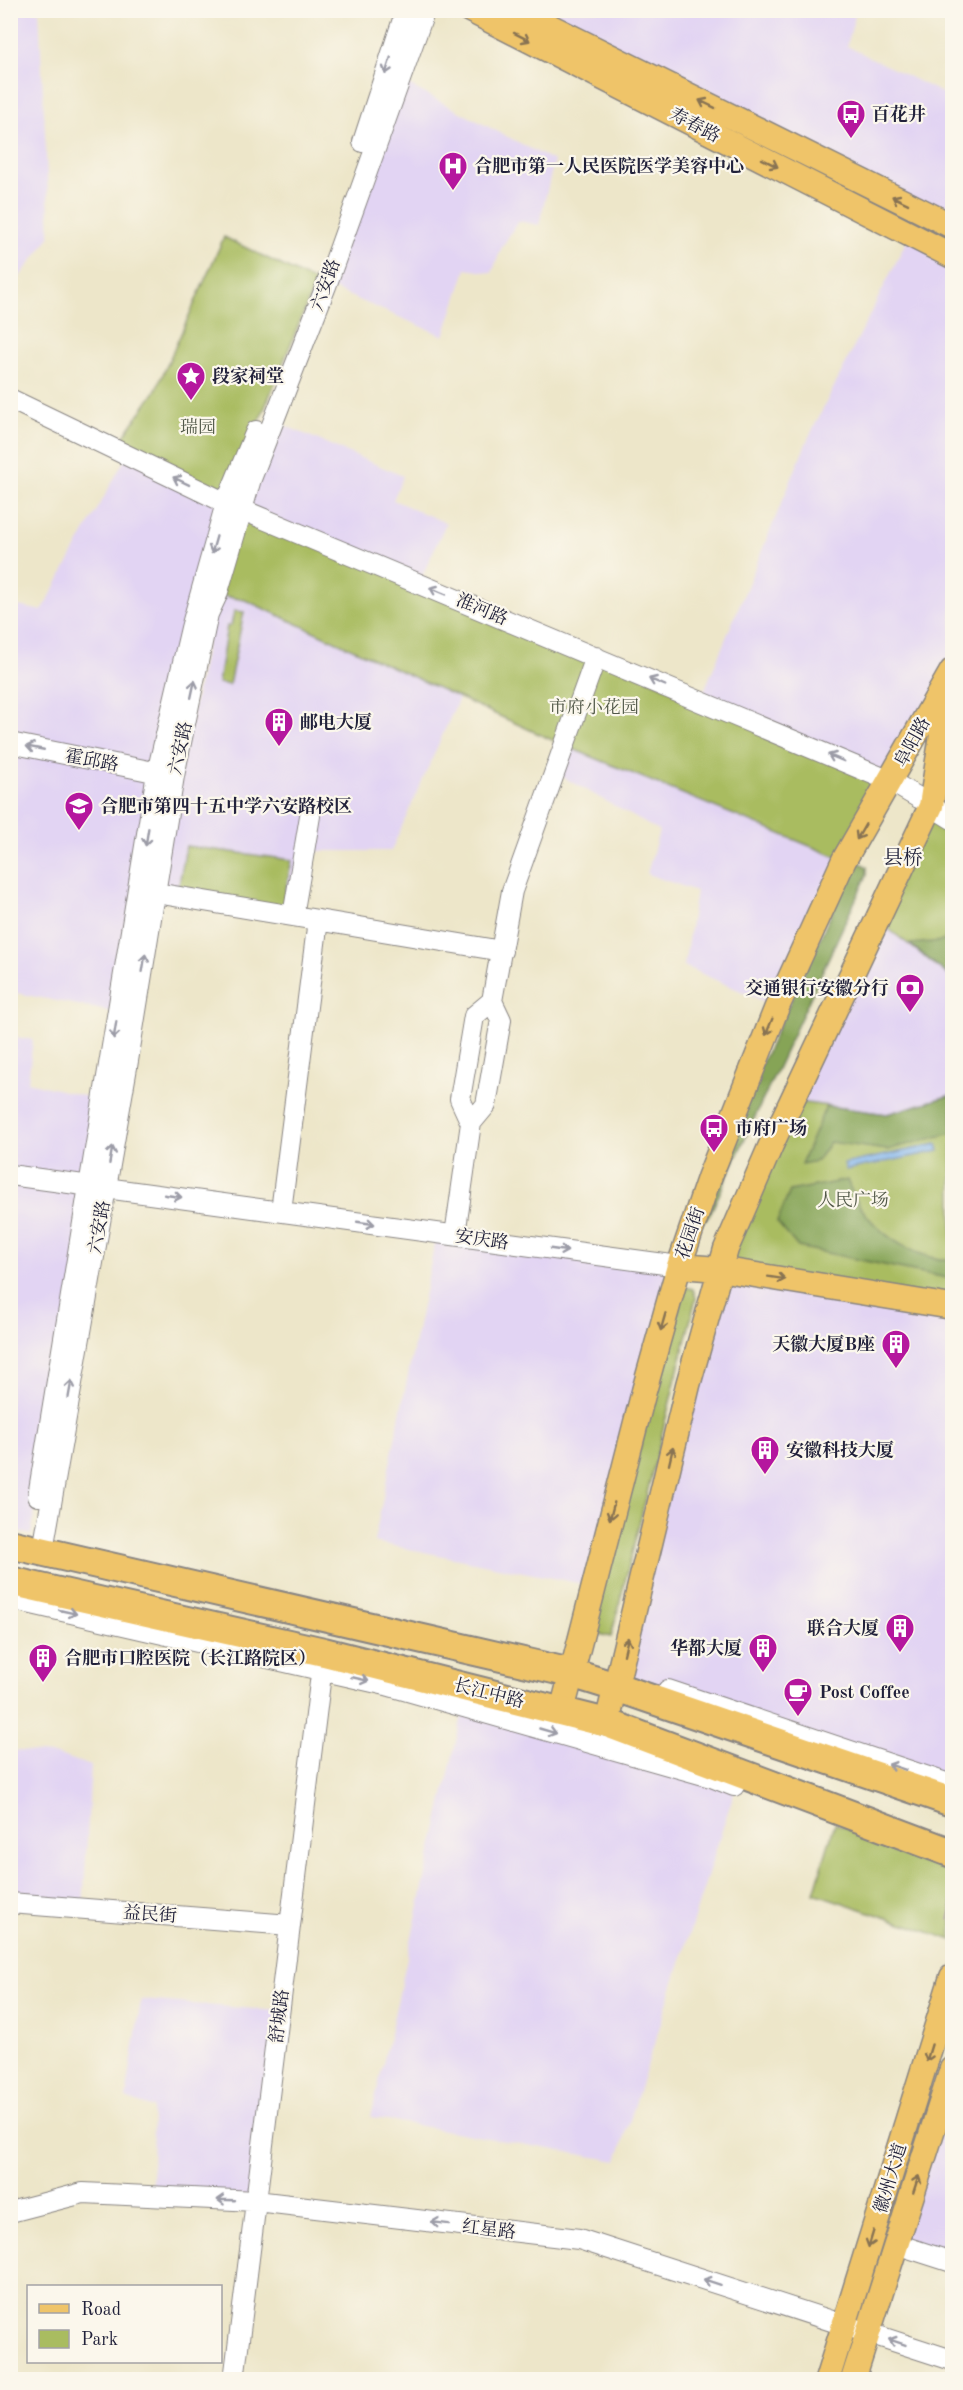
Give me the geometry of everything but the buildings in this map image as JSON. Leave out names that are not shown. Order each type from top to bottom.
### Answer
[{"type":"highway","name":"长江中路","points":[[28,1541],[573,1669],[617,1682],[952,1802]]},
{"type":"highway","name":"长江中路","points":[[10,1581],[323,1661],[562,1711],[607,1723],[952,1852]]},
{"type":"main road","name":"寿春路","points":[[470,10],[952,256]]},
{"type":"main road","name":"寿春路","points":[[517,10],[952,226]]},
{"type":"main road","name":"阜阳路","points":[[890,781],[952,670]]},
{"type":"main road","name":"阜阳路","points":[[925,802],[943,728],[952,708]]},
{"type":"main road","name":"花园街","points":[[562,1711],[644,1391],[679,1266],[709,1178],[777,1007],[844,860],[890,781]]},
{"type":"main road","points":[[607,1723],[688,1385],[719,1269],[771,1145],[925,802]]},
{"type":"main road","name":"安庆路","points":[[679,1266],[719,1269],[952,1307]]},
{"type":"main road","name":"徽州大道","points":[[827,2379],[952,1977]]},
{"type":"main road","name":"徽州大道","points":[[853,2379],[952,2069]]},
{"type":"street","name":"六安路","points":[[28,1541],[98,1185],[166,775],[208,614],[217,594],[234,506],[316,282],[406,10]]},
{"type":"street","name":"六安路","points":[[234,506],[251,479],[326,286],[425,10]]},
{"type":"street","name":"淮河路","points":[[10,399],[234,506],[890,781],[952,819]]},
{"type":"street","points":[[455,1235],[471,1123],[486,1105],[501,1020],[492,1001],[512,891],[596,657]]},
{"type":"street","name":"霍邱路","points":[[10,743],[166,775]]},
{"type":"street","points":[[293,916],[310,816]]},
{"type":"street","points":[[146,891],[502,951]]},
{"type":"street","points":[[281,1211],[318,920]]},
{"type":"street","points":[[471,1123],[460,1099],[474,1016],[492,1001]]},
{"type":"street","name":"安庆路","points":[[10,1175],[98,1185],[679,1266]]},
{"type":"street","points":[[918,1301],[952,1299]]},
{"type":"street","points":[[10,1599],[323,1661],[386,1685],[714,1778],[952,1868]]},
{"type":"street","name":"舒城路","points":[[234,2379],[323,1661]]},
{"type":"street","points":[[617,1682],[670,1690],[952,1785]]},
{"type":"street","name":"益民街","points":[[10,1903],[290,1925]]},
{"type":"street","name":"红星路","points":[[10,2212],[83,2193],[256,2201],[579,2239],[952,2360]]},
{"type":"street","points":[[896,2244],[952,2262]]},
{"type":"shaded area","points":[[11,10],[39,11],[50,237],[11,288]]},
{"type":"shaded area","points":[[517,11],[856,11],[847,46],[952,98],[952,226]]},
{"type":"shaded area","name":"合肥市第一人民医院医学美容中心","points":[[399,80],[554,161],[539,225],[518,221],[501,249],[492,273],[466,269],[444,336],[326,286]]},
{"type":"shaded area","points":[[910,234],[952,256],[952,671],[890,781],[700,701],[808,439]]},
{"type":"shaded area","points":[[274,421],[403,476],[393,500],[446,523],[419,583],[242,509]]},
{"type":"shaded area","points":[[127,455],[226,503],[118,1013],[11,992],[10,644],[18,606],[42,611]]},
{"type":"shaded area","points":[[217,595],[245,600],[459,698],[391,851],[317,851],[293,916],[155,893]]},
{"type":"shaded area","points":[[563,745],[844,860],[777,1007],[684,966],[696,891],[647,874],[659,831],[554,772]]},
{"type":"shaded area","points":[[877,920],[952,978],[952,1095],[887,1114],[792,1101]]},
{"type":"shaded area","points":[[10,1036],[33,1040],[28,1082],[104,1101],[31,1535],[10,1530]]},
{"type":"shaded area","points":[[437,1233],[679,1266],[593,1586],[374,1542]]},
{"type":"shaded area","points":[[719,1269],[952,1307],[952,1785],[619,1677]]},
{"type":"shaded area","points":[[464,1707],[736,1786],[617,2161],[371,2117]]},
{"type":"shaded area","points":[[10,1750],[59,1755],[91,1766],[83,1909],[11,1903]]},
{"type":"shaded area","points":[[141,2000],[279,2011],[256,2201],[152,2197],[153,2108],[126,2098]]},
{"type":"shaded area","points":[[933,2129],[952,2135],[952,2262],[896,2244]]},
{"type":"green space","name":"瑞园","points":[[224,237],[316,282],[226,503],[115,449],[156,390]]},
{"type":"green space","name":"市府小花园","points":[[242,509],[890,781],[844,860],[563,745],[245,600],[217,595]]},
{"type":"green space","points":[[234,611],[244,612],[229,685],[218,683],[227,626],[231,626]]},
{"type":"green space","points":[[931,806],[952,819],[952,978],[877,920]]},
{"type":"green space","points":[[186,846],[292,860],[282,909],[178,890]]},
{"type":"green space","points":[[855,863],[861,863],[867,867],[867,875],[709,1216],[702,1222],[694,1208]]},
{"type":"green space","points":[[952,916],[952,978],[910,944],[944,941]]},
{"type":"green space","name":"人民广场","points":[[952,1095],[952,1307],[719,1269],[792,1101],[887,1114]]},
{"type":"green space","points":[[952,1095],[952,1133],[887,1150],[830,1142],[817,1161],[801,1164],[826,1106],[887,1114]]},
{"type":"green space","points":[[847,1180],[854,1196],[875,1225],[888,1236],[918,1253],[952,1261],[952,1279],[798,1247],[777,1222],[790,1191]]},
{"type":"green space","points":[[685,1287],[693,1289],[696,1298],[611,1637],[588,1631]]},
{"type":"green space","points":[[835,1823],[952,1868],[952,1940],[814,1893]]},
{"type":"water","points":[[937,1144],[939,1151],[846,1170],[844,1164]]},
{"type":"tunnel","points":[[944,1908],[952,1910]]},
{"type":"place","name":"百花井","points":[[851,140]]},
{"type":"place","name":"合肥市第一人民医院医学美容中心","points":[[453,192]]},
{"type":"place","name":"段家祠堂","points":[[191,402]]},
{"type":"place","name":"邮电大厦","points":[[279,748]]},
{"type":"place","name":"合肥市第四十五中学六安路校区","points":[[79,832]]},
{"type":"place","name":"交通银行安徽分行","points":[[910,1014]]},
{"type":"place","name":"市府广场","points":[[714,1154]]},
{"type":"place","name":"天徽大厦B座","points":[[896,1370]]},
{"type":"place","name":"安徽科技大厦","points":[[765,1476]]},
{"type":"place","name":"联合大厦","points":[[900,1654]]},
{"type":"place","name":"华都大厦","points":[[763,1674]]},
{"type":"place","name":"合肥市口腔医院（长江路院区）","points":[[43,1684]]},
{"type":"place","name":"Post Coffee","points":[[798,1718]]},
{"type":"district","name":"县桥","points":[[903,857]]}]
